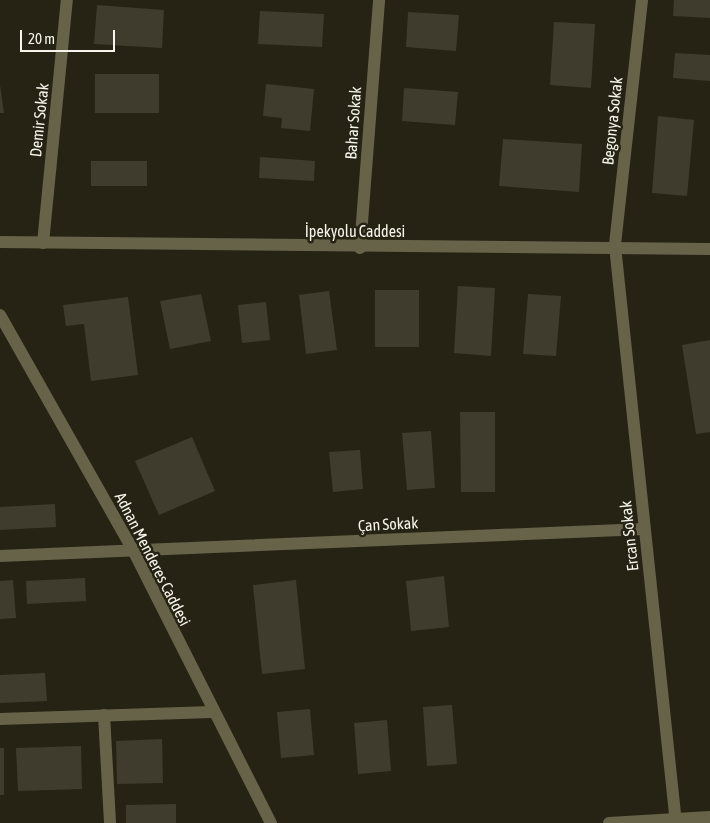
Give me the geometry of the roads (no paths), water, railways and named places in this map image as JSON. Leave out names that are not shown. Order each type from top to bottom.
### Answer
[{"type":"street","name":"Demir Sokak","points":[[44,243],[67,0]]},
{"type":"street","name":"Bahar Sokak","points":[[360,248],[379,0]]},
{"type":"street","name":"Begonya Sokak","points":[[615,246],[642,0]]},
{"type":"street","name":"İpekyolu Caddesi","points":[[0,242],[360,248],[615,246],[710,249]]},
{"type":"street","name":"Ercan Sokak","points":[[615,246],[676,821]]},
{"type":"street","name":"Adnan Menderes Caddesi","points":[[0,315],[6,338],[134,552],[212,712],[270,823]]},
{"type":"street","name":"Çan Sokak","points":[[0,556],[134,552],[644,529]]},
{"type":"street","points":[[0,719],[212,712]]},
{"type":"street","points":[[104,715],[110,823]]},
{"type":"street","points":[[609,823],[676,821],[710,817]]}]
